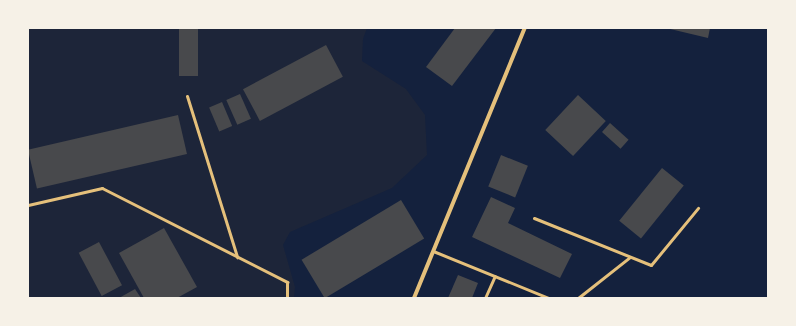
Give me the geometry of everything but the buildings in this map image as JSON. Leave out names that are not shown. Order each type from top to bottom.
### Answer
[{"type":"street","points":[[414,298],[525,28]]},
{"type":"lane","points":[[188,96],[237,257]]},
{"type":"lane","points":[[28,205],[102,188],[287,282],[288,298]]},
{"type":"lane","points":[[534,218],[651,265],[698,208]]},
{"type":"lane","points":[[433,251],[549,298]]},
{"type":"lane","points":[[578,298],[630,257]]},
{"type":"lane","points":[[485,298],[495,276]]},
{"type":"shaded area","points":[[28,28],[367,28],[363,39],[362,61],[406,89],[425,115],[427,155],[392,188],[290,232],[283,245],[295,287],[294,298],[28,298]]}]
